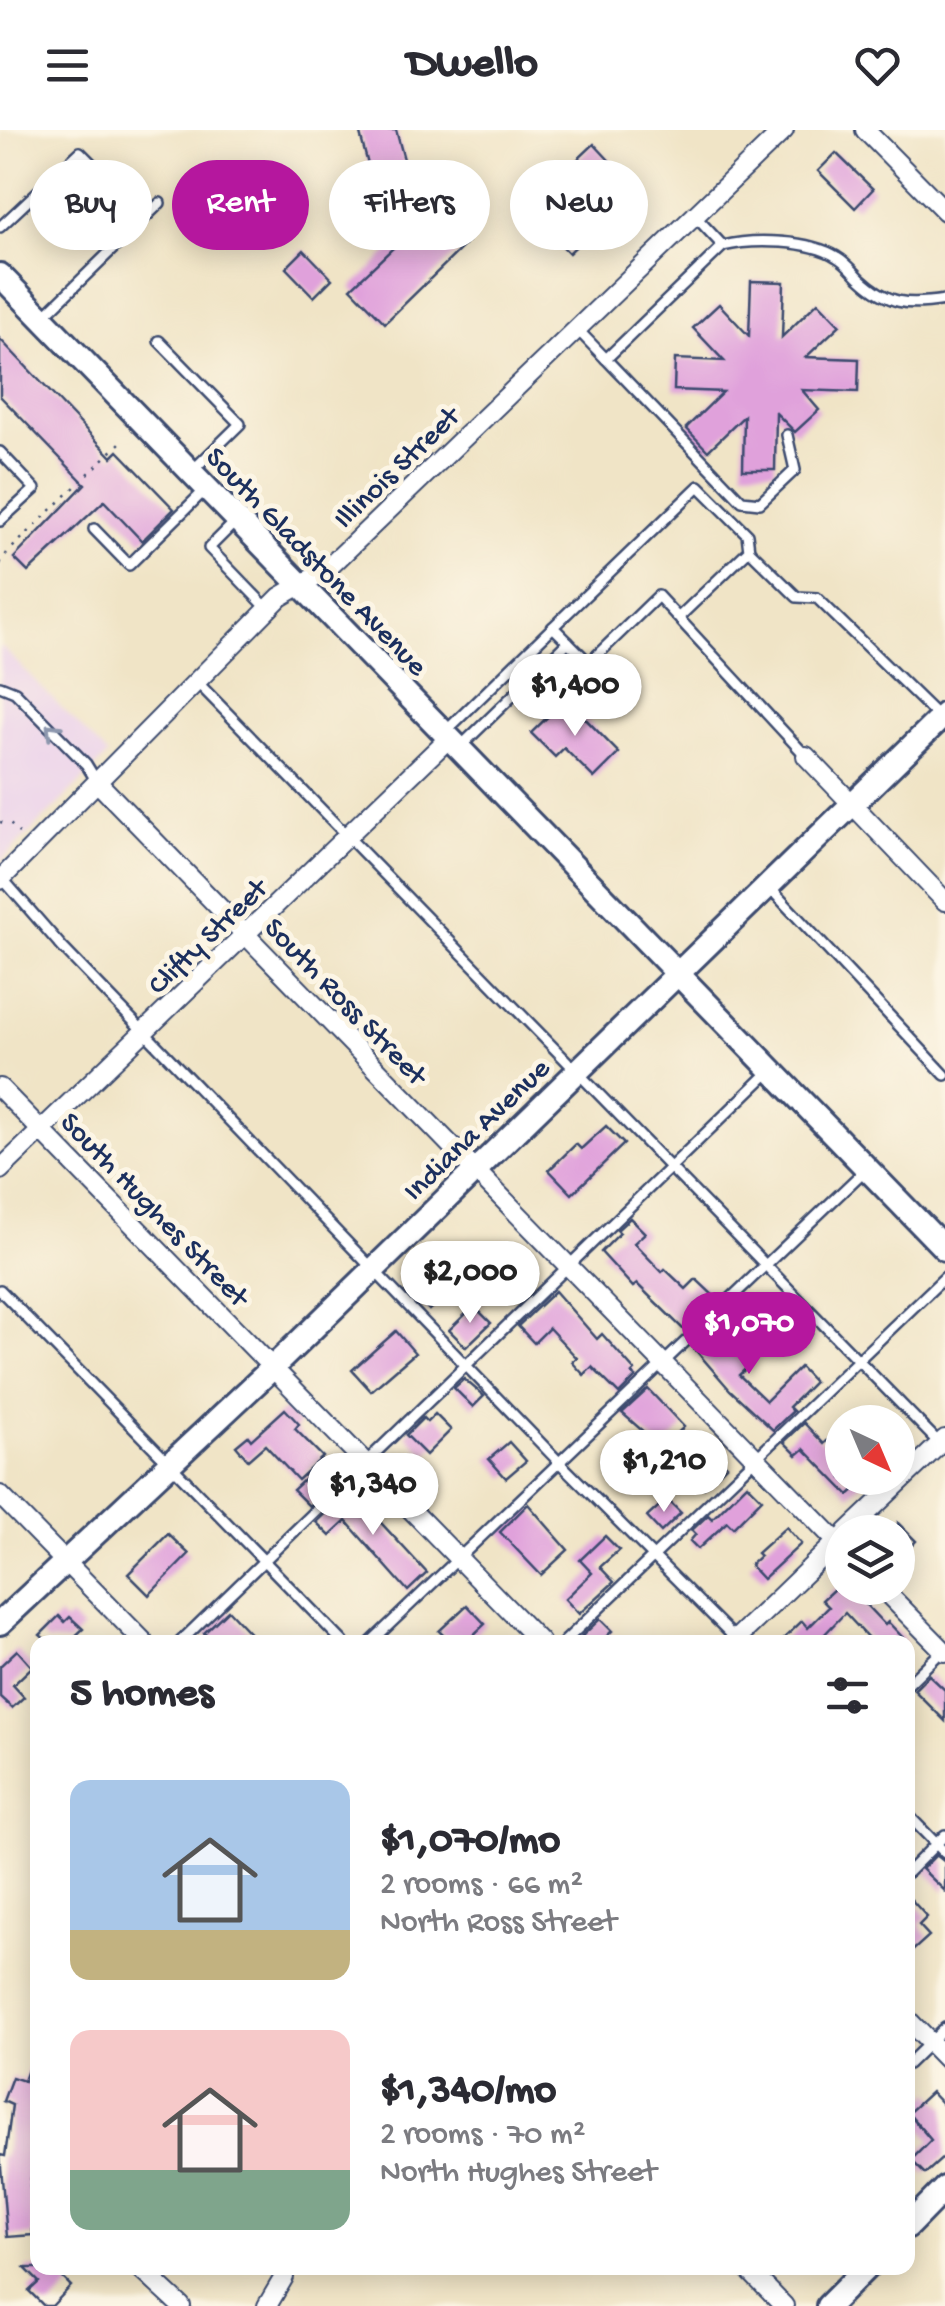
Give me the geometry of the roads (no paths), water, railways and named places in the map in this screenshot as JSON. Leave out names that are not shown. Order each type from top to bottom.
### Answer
[{"type":"street","name":"Illinois Street","points":[[1,879],[280,597],[326,570],[784,130]]},
{"type":"street","points":[[865,130],[945,211]]},
{"type":"street","name":"South Gladstone Avenue","points":[[0,275],[945,1249]]},
{"type":"street","name":"Indiana Avenue","points":[[0,1623],[272,1367],[943,719]]},
{"type":"street","name":"Clifty Street","points":[[0,1170],[450,740]]},
{"type":"street","points":[[806,756],[945,902]]},
{"type":"street","name":"South Ross Street","points":[[97,782],[452,1149],[825,1524]]},
{"type":"street","name":"South Hughes Street","points":[[0,1088],[533,1635]]},
{"type":"street","points":[[868,1515],[943,1444]]},
{"type":"street","points":[[0,1495],[137,1635]]},
{"type":"street","points":[[742,1635],[825,1556]]},
{"type":"street","points":[[899,1605],[944,1650]]},
{"type":"street","points":[[915,2027],[945,2058]]},
{"type":"street","points":[[915,2217],[945,2188]]},
{"type":"street","points":[[148,2275],[182,2306]]},
{"type":"street","points":[[754,2275],[784,2306]]},
{"type":"street","points":[[828,2306],[859,2275]]},
{"type":"street","points":[[268,2306],[284,2278]]},
{"type":"lane","points":[[0,227],[30,199]]},
{"type":"lane","points":[[42,318],[160,203]]},
{"type":"lane","points":[[694,216],[723,246]]},
{"type":"lane","points":[[606,360],[723,246],[746,240],[826,251],[840,258],[887,300],[916,304],[945,300]]},
{"type":"lane","points":[[577,329],[742,501],[760,503],[795,470],[787,435]]},
{"type":"lane","points":[[94,529],[129,565],[240,424],[159,341]]},
{"type":"lane","points":[[0,452],[35,489],[0,521]]},
{"type":"lane","points":[[450,740],[553,628],[700,486],[747,534],[750,550],[797,597],[817,598],[943,719]]},
{"type":"lane","points":[[237,520],[209,548],[268,609]]},
{"type":"lane","points":[[679,617],[750,550]]},
{"type":"lane","points":[[553,628],[589,663],[658,596],[806,756]]},
{"type":"lane","points":[[450,740],[568,642]]},
{"type":"lane","points":[[197,681],[574,1072],[943,1444]]},
{"type":"lane","points":[[0,686],[15,692],[86,764],[97,782]]},
{"type":"lane","points":[[1,879],[62,947],[730,1635]]},
{"type":"lane","points":[[767,885],[945,1074]]},
{"type":"lane","points":[[187,1635],[771,1070]]},
{"type":"lane","points":[[378,1635],[867,1169]]},
{"type":"lane","points":[[571,1635],[945,1277]]},
{"type":"lane","points":[[0,1290],[336,1635]]},
{"type":"lane","points":[[915,1677],[944,1650]]},
{"type":"lane","points":[[915,1823],[945,1853]]},
{"type":"lane","points":[[915,1865],[945,1835]]},
{"type":"lane","points":[[915,2057],[945,2028]]}]
